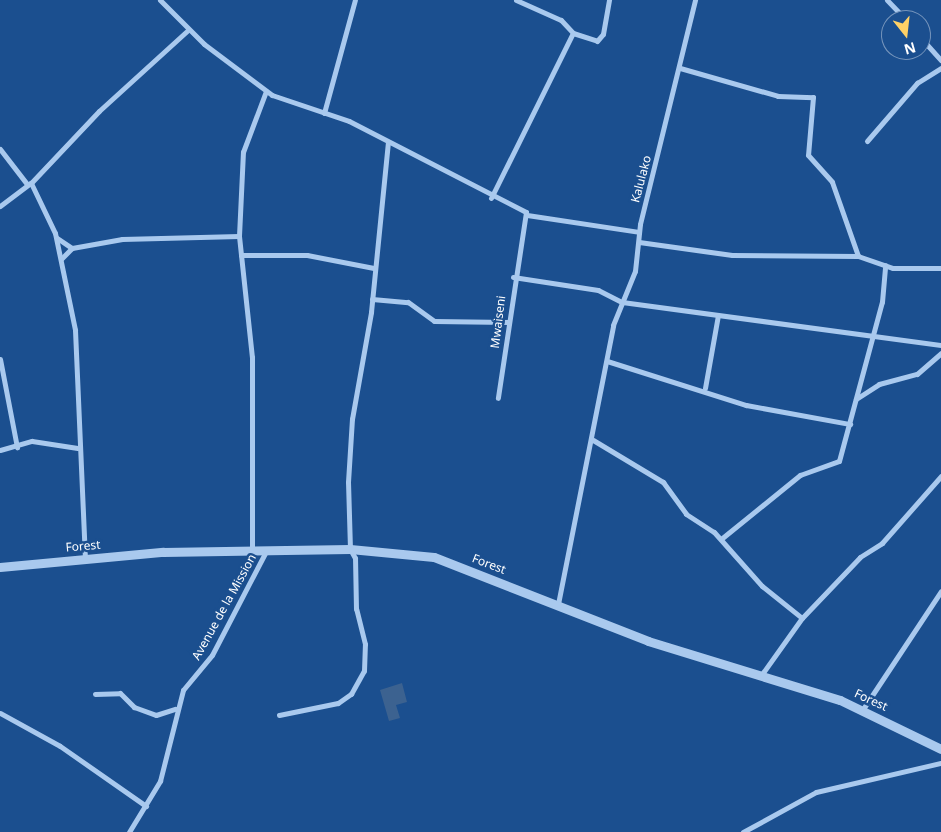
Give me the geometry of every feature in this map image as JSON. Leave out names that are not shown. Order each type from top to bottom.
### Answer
[{"type":"street","points":[[160,0],[188,30],[266,91],[357,125],[491,198],[527,215],[639,232]]},
{"type":"street","points":[[324,113],[355,0]]},
{"type":"street","points":[[517,0],[561,20],[573,33],[601,40],[609,0]]},
{"type":"street","name":"Kalulako","points":[[558,604],[593,440],[613,325],[635,271],[639,232],[680,68],[694,0]]},
{"type":"street","points":[[887,0],[896,10]]},
{"type":"street","points":[[0,206],[29,184],[98,111],[188,30]]},
{"type":"street","points":[[491,198],[573,33]]},
{"type":"street","points":[[931,49],[941,60]]},
{"type":"street","points":[[680,68],[778,96],[813,97],[808,155],[832,182],[858,256]]},
{"type":"street","points":[[867,140],[918,84],[941,68]]},
{"type":"street","points":[[252,552],[252,357],[239,236],[243,152],[266,91]]},
{"type":"street","points":[[278,715],[338,703],[351,694],[364,672],[365,644],[356,609],[355,558],[350,549],[352,419],[372,299],[388,143]]},
{"type":"street","points":[[0,149],[29,184],[57,238],[62,258],[76,337],[77,448],[85,558]]},
{"type":"street","name":"Mwaiseni","points":[[498,398],[513,277],[527,215]]},
{"type":"street","points":[[62,258],[72,248],[141,237],[239,236]]},
{"type":"street","points":[[57,238],[72,248]]},
{"type":"street","points":[[638,242],[732,255],[858,256],[885,265],[941,268]]},
{"type":"street","points":[[241,255],[306,255],[374,268]]},
{"type":"street","points":[[721,540],[800,475],[839,462],[882,302],[885,265]]},
{"type":"street","points":[[513,277],[598,290],[622,302],[941,345]]},
{"type":"street","points":[[372,299],[408,302],[434,322],[508,322]]},
{"type":"street","points":[[705,388],[718,315]]},
{"type":"street","points":[[856,399],[879,384],[917,374],[941,353]]},
{"type":"street","points":[[0,359],[17,446]]},
{"type":"street","points":[[607,361],[667,382],[705,388],[746,405],[850,424]]},
{"type":"street","points":[[593,440],[657,476],[686,514],[721,540],[762,586],[802,618]]},
{"type":"street","points":[[0,450],[32,441],[77,448]]},
{"type":"street","points":[[762,674],[802,618],[860,557],[882,543],[941,476]]},
{"type":"street","name":"Forest","points":[[0,567],[85,558],[350,549],[434,557],[699,659],[762,674],[863,709],[941,748]]},
{"type":"street","name":"Avenue de la Mission","points":[[129,832],[146,806],[168,756],[175,708],[183,690],[212,654],[265,553]]},
{"type":"street","points":[[863,709],[941,591]]},
{"type":"street","points":[[94,694],[120,693],[134,707],[156,715],[175,708]]},
{"type":"street","points":[[0,713],[60,746],[146,806]]},
{"type":"street","points":[[743,832],[816,792],[941,763]]},
{"type":"water","points":[[402,683],[407,702],[396,705],[400,718],[389,721],[380,690]]}]
